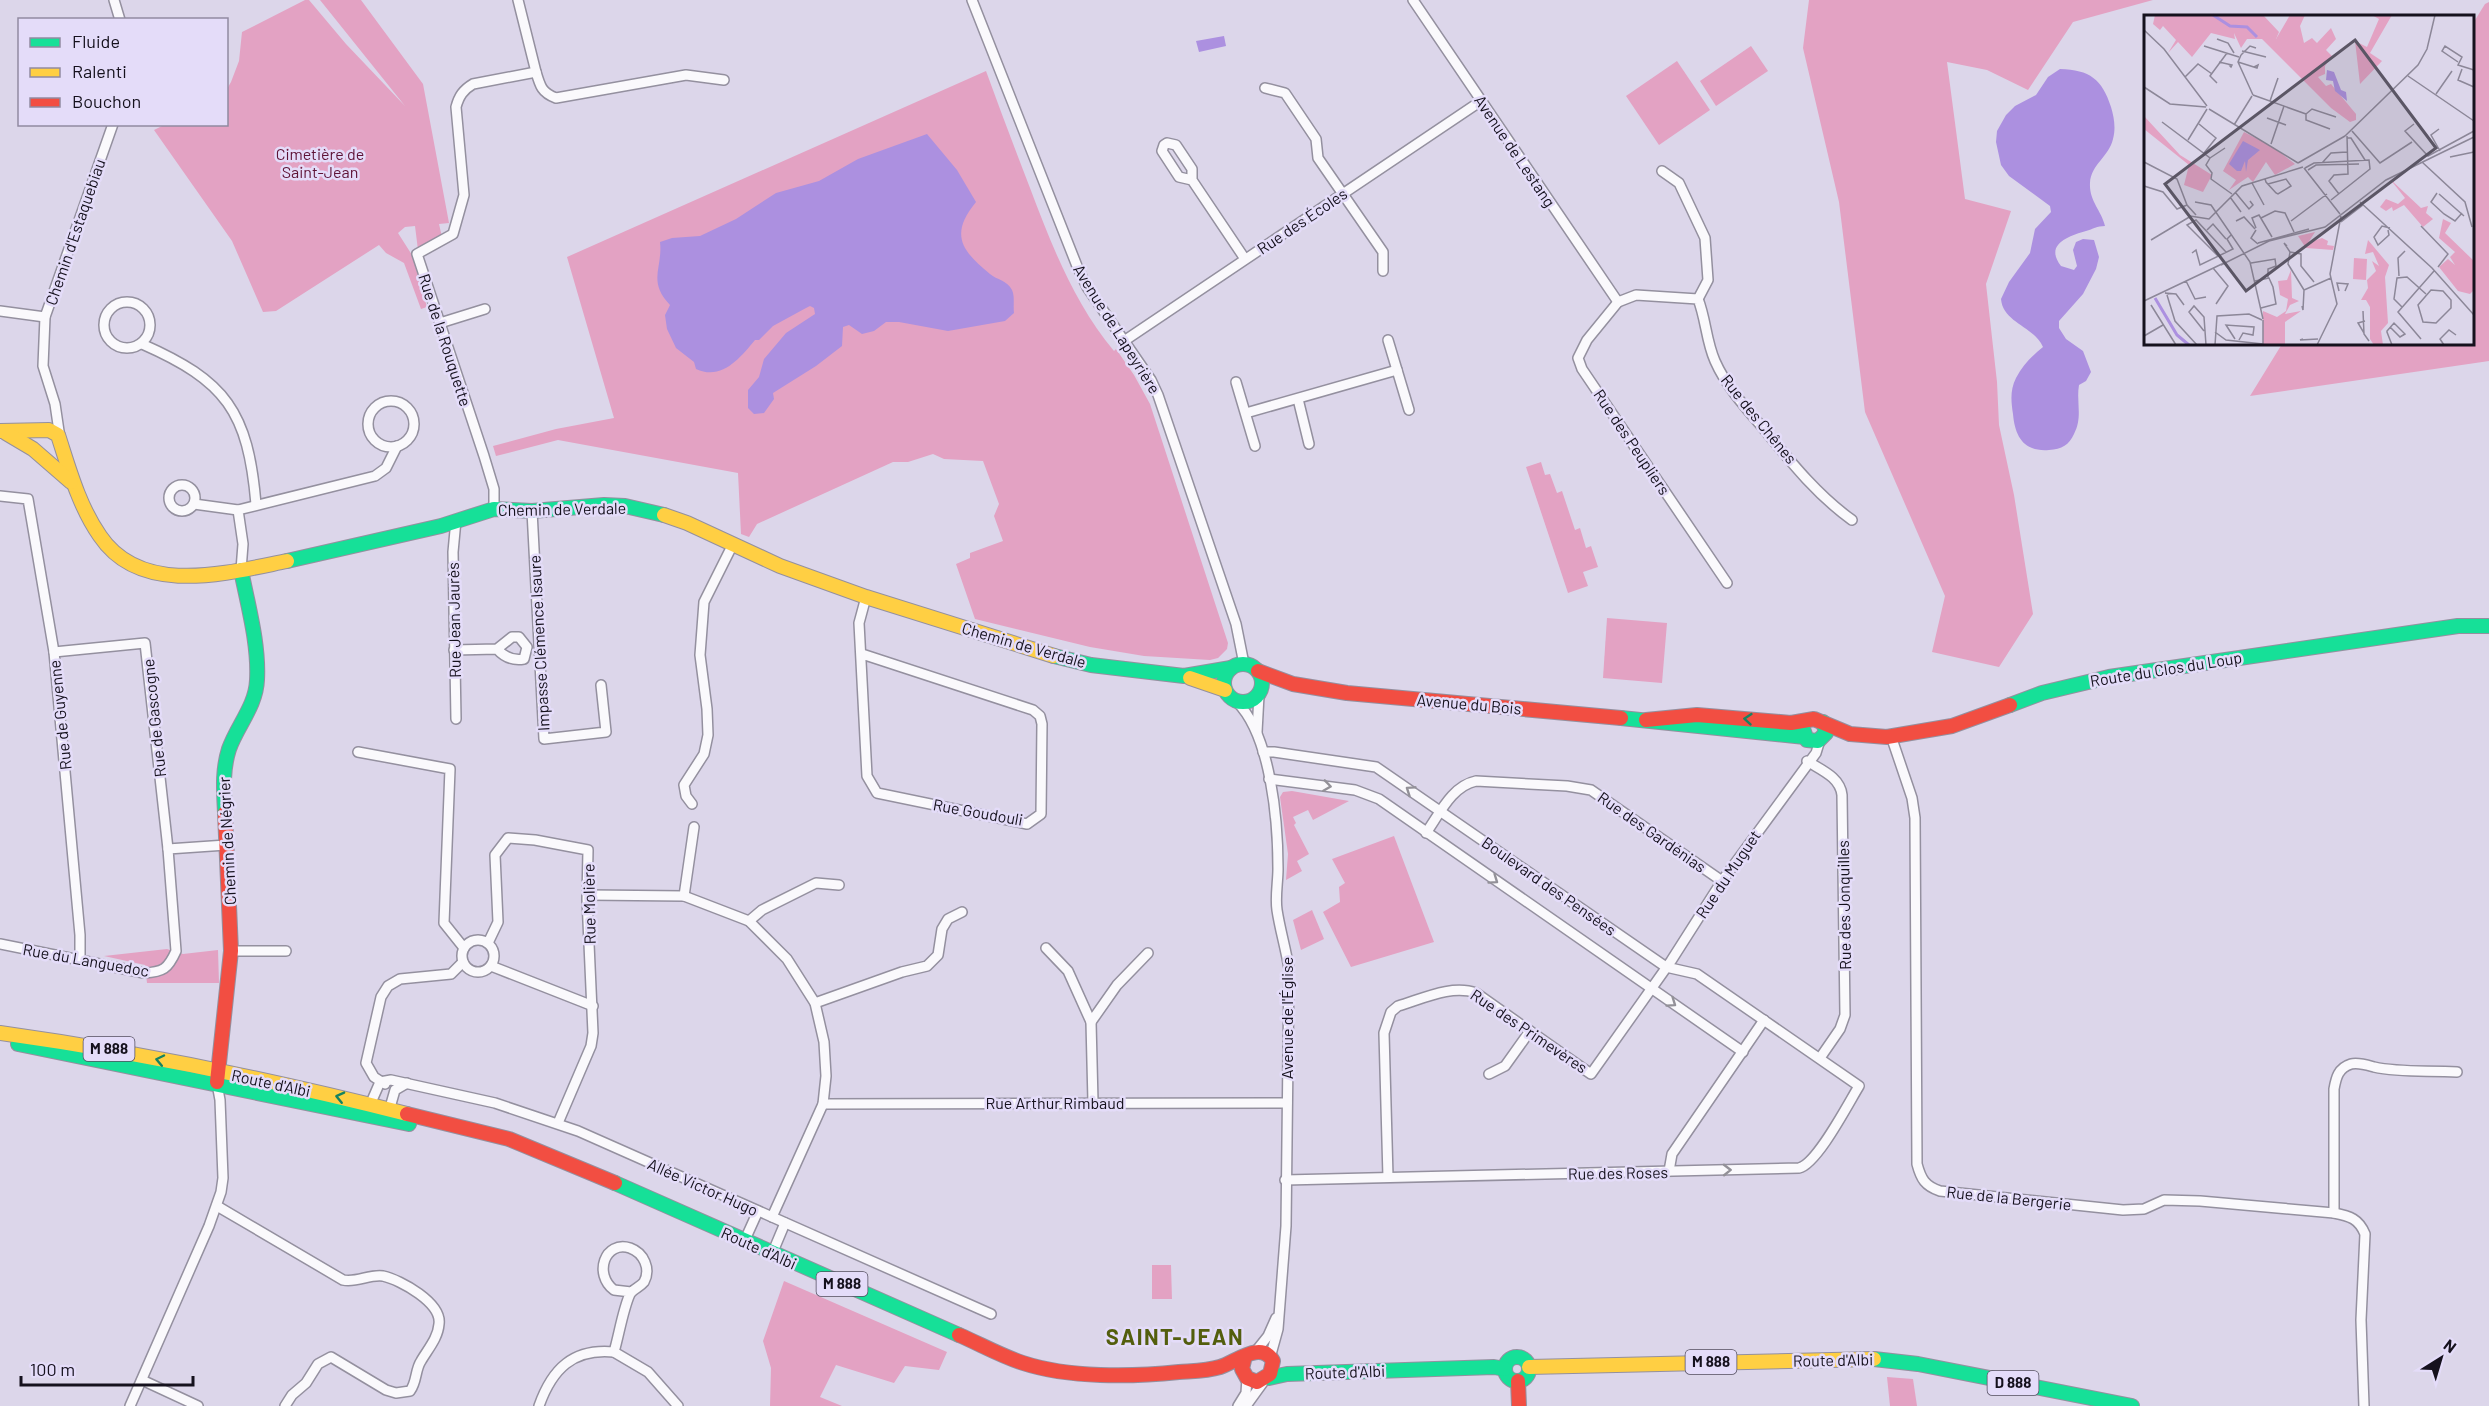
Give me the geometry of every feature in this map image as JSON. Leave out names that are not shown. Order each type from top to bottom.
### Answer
[{"type":"street","points":[[114,0],[119,18]]},
{"type":"street","points":[[518,0],[541,89],[556,98],[686,75],[724,80]]},
{"type":"street","name":"Avenue de Lapeyrière","points":[[972,0],[1077,266],[1088,288],[1151,380],[1158,395],[1236,624],[1238,666]]},
{"type":"street","name":"Avenue de Lestang","points":[[1413,0],[1618,302]]},
{"type":"street","name":"Rue de la Rouquette","points":[[494,509],[494,489],[417,254],[453,234],[461,213],[464,195],[456,107],[459,97],[466,88],[473,84],[536,72]]},
{"type":"street","points":[[1265,88],[1285,93],[1316,139],[1318,158],[1383,252],[1383,271]]},
{"type":"street","name":"Rue des Écoles","points":[[1124,341],[1481,101]]},
{"type":"street","name":"Chemin d'Estaquebiau","points":[[60,443],[59,421],[43,366],[45,317],[112,126]]},
{"type":"street","points":[[1618,302],[1636,295],[1698,299],[1708,280],[1706,238],[1679,183],[1662,171]]},
{"type":"street","points":[[1192,180],[1245,259]]},
{"type":"street","name":"Rue des Chênes","points":[[1698,299],[1706,318],[1708,340],[1724,380],[1783,452],[1829,503],[1852,520]]},
{"type":"street","points":[[142,344],[150,328],[147,314],[140,306],[133,303],[124,302],[112,307],[105,317],[103,328],[106,337],[117,347],[124,349],[142,344],[193,370],[215,386],[226,401],[244,435],[253,470],[256,504]]},
{"type":"street","name":"Rue des Peupliers","points":[[1618,302],[1587,340],[1578,358],[1582,369],[1727,583]]},
{"type":"street","points":[[440,323],[485,309]]},
{"type":"street","points":[[0,311],[45,317]]},
{"type":"street","points":[[1388,340],[1409,410]]},
{"type":"street","points":[[1246,413],[1397,370]]},
{"type":"street","points":[[1236,382],[1256,446]]},
{"type":"street","points":[[1298,399],[1309,444]]},
{"type":"street","points":[[194,504],[238,510],[375,476],[386,468],[397,446],[404,443],[411,435],[413,428],[411,413],[400,404],[391,401],[383,403],[371,413],[369,430],[374,440],[383,446],[397,446]]},
{"type":"street","points":[[34,448],[35,438],[44,431],[56,412]]},
{"type":"street","name":"Chemin de Verdale","points":[[1,431],[52,431],[60,443],[74,485],[100,537],[123,560],[137,568],[167,576],[216,574],[329,553],[441,526],[494,509],[532,511],[604,505],[625,506],[669,516],[780,566],[866,597],[1091,666],[1184,676],[1225,690]]},
{"type":"street","name":"Chemin de Verdale","points":[[1,431],[34,448],[74,485]]},
{"type":"street","points":[[46,458],[55,456],[60,443]]},
{"type":"street","name":"Rue de Guyenne","points":[[0,496],[28,499],[54,652],[76,889],[80,961]]},
{"type":"street","points":[[238,510],[243,544],[241,570]]},
{"type":"street","name":"Impasse Clémence Isaure","points":[[532,511],[544,739],[606,732],[601,685]]},
{"type":"street","name":"Rue Jean Jaurès","points":[[456,520],[453,552],[456,719]]},
{"type":"street","points":[[692,804],[686,796],[684,785],[704,754],[708,735],[700,655],[704,602],[733,544]]},
{"type":"street","name":"Chemin de Négrier","points":[[217,1078],[225,1026],[231,951],[223,772],[230,747],[252,703],[257,681],[253,629],[241,570]]},
{"type":"street","name":"Rue Goudouli","points":[[862,654],[1033,710],[1040,716],[1042,724],[1041,814],[1027,824],[877,793],[867,776],[859,623],[866,597]]},
{"type":"street","name":"Route du Clos du Loup","points":[[1814,739],[1850,734],[1889,737],[1952,726],[2042,693],[2109,677],[2458,626],[2489,626]]},
{"type":"street","name":"Rue de Gascogne","points":[[54,652],[146,643],[168,849],[176,951],[170,965]]},
{"type":"street","points":[[454,650],[496,649]]},
{"type":"street","points":[[1238,666],[1258,671],[1262,682],[1259,694],[1245,703],[1237,702],[1225,690],[1224,681],[1238,666]]},
{"type":"street","name":"Chemin de Verdale","points":[[1184,676],[1238,666]]},
{"type":"street","name":"Avenue du Bois","points":[[1258,671],[1293,684],[1389,697],[1646,720],[1814,739]]},
{"type":"street","name":"Avenue du Bois","points":[[1259,694],[1268,689],[1293,684]]},
{"type":"street","name":"Avenue de l'Église","points":[[1257,732],[1259,694]]},
{"type":"street","name":"Avenue de l'Église","points":[[1237,702],[1248,715],[1257,732],[1269,779],[1278,835],[1277,909],[1286,943],[1289,969],[1286,1226],[1278,1329],[1271,1359]]},
{"type":"street","name":"Avenue du Bois","points":[[1646,720],[1697,715],[1806,722]]},
{"type":"street","points":[[1814,719],[1823,722],[1826,729],[1814,739],[1803,729],[1806,722],[1814,719]]},
{"type":"street","name":"Route du Clos du Loup","points":[[1823,722],[1850,734]]},
{"type":"street","name":"Rue de la Bergerie","points":[[1889,737],[1912,798],[1915,818],[1917,1164],[1921,1179],[1930,1188],[1940,1191],[2123,1210],[2144,1209],[2164,1200],[2200,1201],[2334,1213],[2355,1219],[2362,1225],[2365,1234],[2361,1320],[2364,1406]]},
{"type":"street","name":"Rue du Muguet","points":[[1650,988],[1807,761],[1814,739]]},
{"type":"street","points":[[358,752],[450,769],[444,923],[464,948],[463,962],[451,974],[400,979],[388,986],[381,997],[366,1063],[380,1082],[395,1090]]},
{"type":"street","name":"Boulevard des Pensées","points":[[1263,753],[1274,752],[1376,767],[1666,967],[1697,974],[1820,1059]]},
{"type":"street","name":"Rue des Jonquilles","points":[[1807,761],[1832,776],[1841,788],[1842,795],[1845,1015],[1840,1029],[1820,1059]]},
{"type":"street","name":"Boulevard des Pensées","points":[[1269,779],[1356,790],[1379,799],[1743,1052]]},
{"type":"street","name":"Rue des Gardénias","points":[[1426,832],[1457,789],[1466,783],[1476,781],[1582,787],[1604,798],[1722,881]]},
{"type":"street","points":[[684,896],[694,827]]},
{"type":"street","name":"Rue Molière","points":[[488,943],[498,922],[495,855],[508,838],[588,850],[593,1033],[591,1046],[558,1123]]},
{"type":"street","points":[[168,849],[226,845]]},
{"type":"street","points":[[749,921],[762,910],[816,883],[839,885]]},
{"type":"street","points":[[588,895],[684,896],[749,921],[787,959],[815,1003],[824,1042],[823,1104],[772,1217]]},
{"type":"street","points":[[815,1003],[902,972],[927,966],[938,955],[942,929],[948,919],[962,912]]},
{"type":"street","points":[[463,962],[471,970],[482,972],[491,966],[494,953],[488,943],[478,940],[472,941],[464,948]]},
{"type":"street","name":"Rue du Languedoc","points":[[0,944],[144,974],[157,973],[170,965]]},
{"type":"street","points":[[1046,948],[1068,971],[1091,1022],[1093,1102]]},
{"type":"street","points":[[231,951],[286,951]]},
{"type":"street","points":[[1091,1022],[1117,985],[1148,953]]},
{"type":"street","points":[[491,966],[593,1006]]},
{"type":"street","name":"Rue des Primevères","points":[[1388,1177],[1384,1033],[1391,1012],[1398,1006],[1454,989],[1466,989],[1476,993],[1591,1074],[1650,988]]},
{"type":"street","points":[[1669,1172],[1672,1154],[1764,1020]]},
{"type":"street","points":[[1489,1074],[1505,1066],[1530,1031]]},
{"type":"street","name":"Route d'Albi","points":[[0,1033],[72,1043],[217,1078],[386,1113],[538,1152],[619,1185],[1023,1363],[1096,1375],[1155,1373],[1217,1368],[1251,1353]]},
{"type":"street","name":"Route d'Albi","points":[[0,1040],[370,1105],[386,1113]]},
{"type":"street","name":"Rue des Roses","points":[[1285,1180],[1788,1170],[1805,1167],[1859,1086],[1820,1059]]},
{"type":"street","points":[[2334,1213],[2334,1089],[2337,1075],[2343,1067],[2354,1063],[2392,1071],[2425,1069],[2457,1072]]},
{"type":"street","points":[[130,1406],[217,1206],[223,1178],[217,1078]]},
{"type":"street","name":"Allée Victor Hugo","points":[[380,1082],[391,1080],[495,1102],[558,1123],[991,1314]]},
{"type":"street","points":[[370,1105],[380,1082]]},
{"type":"street","points":[[386,1113],[395,1090],[407,1083]]},
{"type":"street","name":"Rue Arthur Rimbaud","points":[[823,1104],[1287,1102]]},
{"type":"street","points":[[217,1206],[343,1280],[353,1282],[382,1276],[393,1280],[431,1303],[437,1312],[440,1322],[437,1334],[417,1369],[414,1386],[410,1391],[396,1393],[386,1390],[331,1357],[318,1364],[306,1383],[292,1395],[285,1406]]},
{"type":"street","points":[[744,1242],[758,1211]]},
{"type":"street","points":[[772,1254],[785,1223]]},
{"type":"street","points":[[614,1352],[631,1292],[643,1282],[647,1268],[643,1257],[631,1248],[620,1248],[610,1253],[605,1259],[603,1278],[614,1290],[631,1292]]},
{"type":"street","name":"Avenue de l'Église","points":[[1251,1353],[1268,1336],[1279,1308]]},
{"type":"street","points":[[539,1406],[555,1374],[567,1362],[589,1352],[614,1352],[648,1372],[678,1406]]},
{"type":"street","points":[[1238,1406],[1246,1393],[1246,1377],[1241,1366],[1251,1353],[1263,1352],[1271,1359],[1273,1371],[1246,1406]]},
{"type":"street","points":[[1514,1357],[1522,1358],[1529,1367],[1528,1375],[1518,1381],[1510,1379],[1505,1369],[1508,1361],[1514,1357]]},
{"type":"street","name":"Route d'Albi","points":[[1529,1367],[1870,1358],[1894,1360],[2132,1406]]},
{"type":"street","name":"Route d'Albi","points":[[1271,1359],[1286,1364],[1421,1369]]},
{"type":"street","name":"Route d'Albi","points":[[1267,1379],[1287,1374],[1494,1367],[1505,1369]]},
{"type":"street","name":"Route d'Albi","points":[[1155,1373],[1246,1377]]},
{"type":"street","points":[[1246,1377],[1253,1382],[1267,1379]]},
{"type":"street","points":[[142,1380],[198,1406]]},
{"type":"street","points":[[1518,1381],[1519,1406]]},
{"type":"green space","name":"Cimetière de Saint-Jean","points":[[309,0],[346,44],[405,106],[320,0],[361,0],[423,84],[449,223],[439,224],[442,237],[418,250],[415,226],[405,227],[398,233],[412,255],[427,307],[421,309],[404,263],[386,253],[379,245],[276,311],[263,312],[232,241],[154,130],[162,126],[228,126],[228,87],[239,61],[242,32]]},
{"type":"green space","points":[[1809,0],[2153,0],[2073,22],[2028,90],[1987,70],[1947,62],[1965,199],[2011,211],[1986,284],[1997,382],[1999,425],[2014,495],[2033,614],[1999,667],[1932,652],[1945,596],[1865,412],[1839,202],[1803,48]]},
{"type":"green space","points":[[2489,2],[2489,361],[2250,396],[2281,345],[2474,345],[2474,22],[2485,4]]},
{"type":"green space","points":[[1751,46],[1768,71],[1716,106],[1700,81]]},
{"type":"green space","points":[[1677,61],[1710,110],[1659,145],[1626,96]]},
{"type":"green space","points":[[986,71],[1038,210],[1065,273],[1087,313],[1134,375],[1150,404],[1228,643],[1227,649],[1218,658],[1210,660],[1144,656],[1090,647],[975,619],[956,564],[970,558],[970,553],[1003,541],[994,516],[999,504],[983,461],[944,459],[933,454],[908,462],[893,462],[757,524],[749,537],[741,534],[738,473],[558,440],[496,456],[493,446],[556,429],[614,418],[567,257]]},
{"type":"green space","points":[[1541,462],[1545,475],[1550,474],[1557,493],[1562,491],[1575,530],[1580,528],[1586,548],[1591,546],[1598,567],[1583,572],[1588,586],[1568,593],[1526,467]]},
{"type":"green space","points":[[1607,618],[1667,623],[1662,683],[1603,678]]},
{"type":"green space","points":[[1292,791],[1349,801],[1313,820],[1308,810],[1293,817],[1296,823],[1294,825],[1309,854],[1297,861],[1302,871],[1286,880],[1288,854],[1280,797],[1283,792]]},
{"type":"green space","points":[[1394,836],[1434,942],[1351,967],[1323,912],[1340,902],[1339,887],[1345,883],[1332,859]]},
{"type":"green space","points":[[1312,910],[1324,939],[1301,950],[1293,920]]},
{"type":"green space","points":[[167,949],[183,954],[218,950],[219,983],[147,983],[145,965],[104,956]]},
{"type":"green space","points":[[1152,1265],[1171,1265],[1172,1299],[1152,1299]]},
{"type":"green space","points":[[784,1281],[947,1352],[939,1370],[905,1366],[894,1383],[836,1365],[820,1397],[842,1406],[770,1406],[771,1368],[763,1341]]},
{"type":"green space","points":[[1887,1377],[1913,1379],[1917,1406],[1890,1406]]},
{"type":"shaded area","points":[[1224,36],[1226,46],[1199,52],[1196,41]]},
{"type":"shaded area","points":[[2060,69],[2079,71],[2099,83],[2111,107],[2114,131],[2111,145],[2093,171],[2090,183],[2091,195],[2105,226],[2066,238],[2055,252],[2061,266],[2074,270],[2077,266],[2073,250],[2076,242],[2083,239],[2094,240],[2099,257],[2096,269],[2083,294],[2059,321],[2059,328],[2066,339],[2083,351],[2091,372],[2086,381],[2079,385],[2079,416],[2072,438],[2061,447],[2040,450],[2027,446],[2019,436],[2014,422],[2012,396],[2014,382],[2019,373],[2043,347],[2033,334],[2007,314],[2001,299],[2009,282],[2030,253],[2035,229],[2051,212],[2050,206],[2009,176],[2001,165],[1996,142],[1997,131],[2006,115],[2015,106],[2036,95],[2048,77]]},
{"type":"shaded area","points":[[927,134],[957,170],[976,202],[963,224],[962,242],[980,266],[1012,290],[1014,313],[1005,321],[948,331],[899,322],[886,322],[874,331],[862,334],[849,325],[843,327],[842,346],[816,366],[773,393],[774,399],[764,413],[754,414],[748,408],[748,390],[759,377],[764,359],[786,333],[815,314],[814,308],[810,306],[773,326],[759,340],[755,340],[737,360],[722,370],[705,372],[696,369],[694,362],[676,348],[667,329],[665,315],[670,305],[659,289],[660,242],[672,238],[700,236],[736,219],[776,193],[819,181],[858,159]]},
{"type":"traffic: fast","points":[[287,561],[441,526],[494,509],[532,511],[604,505],[625,506],[664,515]]},
{"type":"traffic: fast","points":[[225,813],[225,765],[232,740],[253,699],[257,680],[255,639],[241,570]]},
{"type":"traffic: fast","points":[[2010,705],[2042,693],[2109,677],[2458,626],[2489,626]]},
{"type":"traffic: fast","points":[[1054,656],[1091,665],[1184,676],[1231,668]]},
{"type":"traffic: fast","points":[[1243,664],[1257,669],[1262,683],[1257,697],[1243,702],[1229,697],[1224,683],[1229,669],[1243,664]]},
{"type":"traffic: fast","points":[[1621,718],[1805,737]]},
{"type":"traffic: fast","points":[[1803,729],[1807,740],[1818,741],[1826,733],[1823,722]]},
{"type":"traffic: fast","points":[[18,1044],[409,1124]]},
{"type":"traffic: fast","points":[[615,1183],[959,1335]]},
{"type":"traffic: fast","points":[[1517,1357],[1526,1360],[1529,1369],[1526,1378],[1517,1381],[1508,1378],[1505,1369],[1508,1360],[1517,1357]]},
{"type":"traffic: fast","points":[[1874,1359],[1918,1364],[2132,1406]]},
{"type":"traffic: fast","points":[[1269,1378],[1287,1374],[1494,1367],[1505,1369]]},
{"type":"traffic: slow","points":[[0,431],[49,430],[58,435],[75,487],[100,536],[117,555],[138,567],[161,574],[186,576],[238,571],[287,561]]},
{"type":"traffic: slow","points":[[6,433],[33,449],[71,482]]},
{"type":"traffic: slow","points":[[664,515],[687,523],[780,566],[866,597],[1054,656]]},
{"type":"traffic: slow","points":[[1190,678],[1225,690]]},
{"type":"traffic: slow","points":[[0,1033],[205,1068],[407,1114]]},
{"type":"traffic: slow","points":[[1529,1367],[1874,1359]]},
{"type":"traffic: jam","points":[[1258,671],[1293,684],[1347,693],[1621,718]]},
{"type":"traffic: jam","points":[[1646,720],[1697,715],[1791,723],[1814,719],[1850,734],[1887,737],[1952,726],[2010,705]]},
{"type":"traffic: jam","points":[[217,1082],[231,951],[225,813]]},
{"type":"traffic: jam","points":[[407,1114],[509,1139],[615,1183]]},
{"type":"traffic: jam","points":[[959,1335],[1015,1360],[1041,1368],[1080,1374],[1121,1375],[1200,1371],[1220,1367],[1248,1354],[1255,1352],[1262,1352],[1273,1361],[1270,1374],[1257,1382],[1247,1378],[1242,1369],[1245,1356]]},
{"type":"traffic: jam","points":[[1518,1381],[1519,1406]]},
{"type":"district","name":"SAINT-JEAN","points":[[1175,1337]]}]
